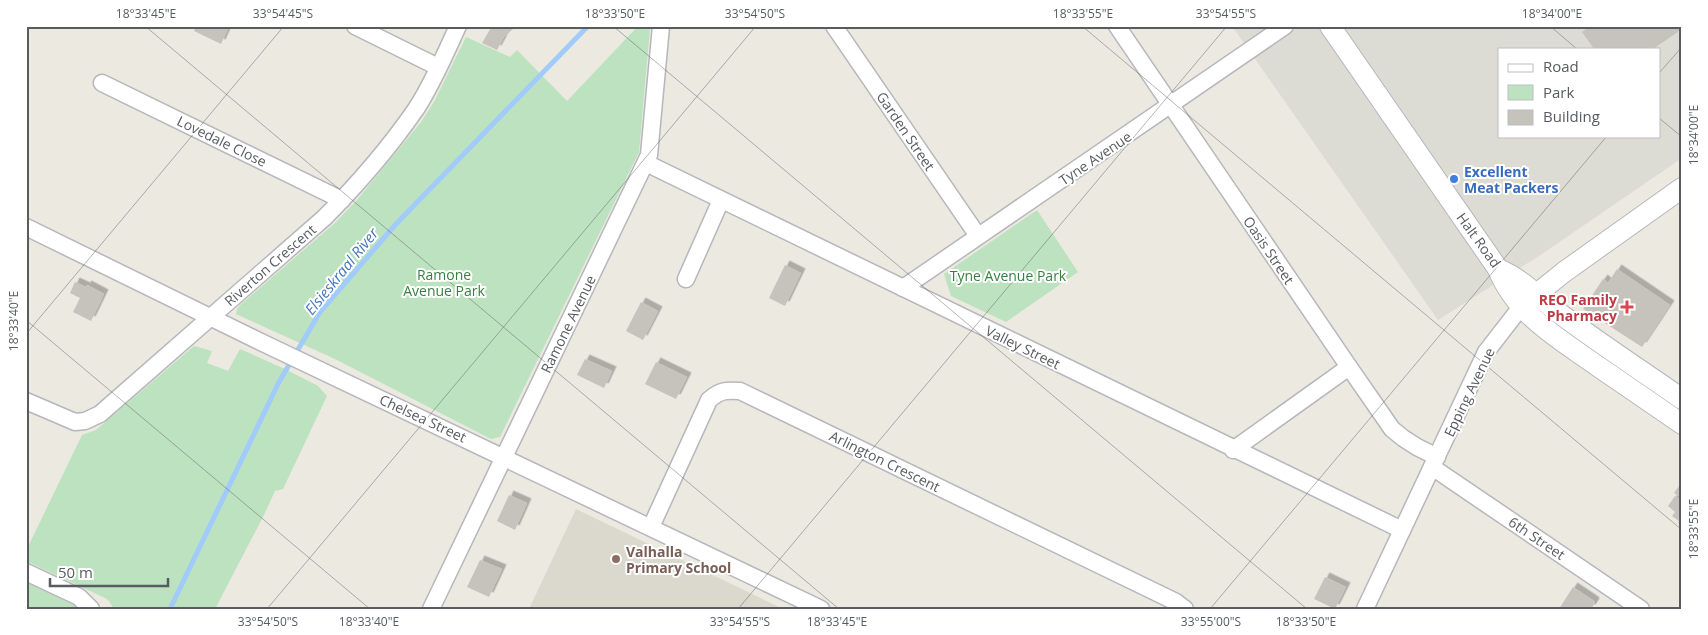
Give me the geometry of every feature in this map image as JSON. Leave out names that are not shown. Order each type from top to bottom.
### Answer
[{"type":"street","points":[[355,26],[438,67]]},
{"type":"street","name":"Riverton Crescent","points":[[26,401],[75,422],[92,419],[100,414],[324,218],[342,200],[417,107],[458,26]]},
{"type":"street","name":"Ramone Avenue","points":[[431,609],[650,154],[661,26]]},
{"type":"street","name":"Garden Street","points":[[834,26],[978,236]]},
{"type":"street","name":"Oasis Street","points":[[1117,26],[1392,429],[1435,462]]},
{"type":"street","name":"Tyne Avenue","points":[[903,288],[1172,106],[1286,26]]},
{"type":"street","name":"Halt Road","points":[[1330,26],[1498,270],[1510,274],[1584,331],[1682,399]]},
{"type":"street","name":"Lovedale Close","points":[[102,83],[342,200]]},
{"type":"street","name":"Valley Street","points":[[646,163],[1233,450],[1402,530]]},
{"type":"street","name":"Epping Avenue","points":[[1365,609],[1486,352],[1522,306],[1536,293],[1682,188]]},
{"type":"street","points":[[686,279],[721,200]]},
{"type":"street","name":"Chelsea Street","points":[[26,227],[263,343],[504,456],[821,609]]},
{"type":"street","points":[[1498,270],[1504,284],[1522,306],[1548,331],[1682,424]]},
{"type":"street","points":[[1233,450],[1348,367]]},
{"type":"street","name":"Arlington Crescent","points":[[651,527],[709,400],[718,392],[727,390],[740,391],[1167,597],[1185,609]]},
{"type":"street","name":"6th Street","points":[[1435,462],[1641,609]]},
{"type":"street","points":[[26,572],[79,597],[91,609]]},
{"type":"shaded area","points":[[1232,26],[1682,26],[1682,158],[1539,256],[1438,320]]},
{"type":"shaded area","name":"Valhalla Primary School","points":[[576,509],[783,609],[529,609]]},
{"type":"green space","name":"Ramone Avenue Park","points":[[638,26],[649,26],[650,28],[639,152],[500,437],[491,439],[335,359],[236,314],[240,305],[335,223],[357,200],[421,122],[435,100],[466,37],[510,57],[517,50],[567,101]]},
{"type":"green space","name":"Tyne Avenue Park","points":[[1037,210],[1078,272],[1006,322],[951,296],[944,274]]},
{"type":"green space","points":[[194,346],[212,351],[207,363],[228,371],[240,349],[318,386],[327,396],[283,489],[275,491],[215,609],[114,609],[105,598],[26,561],[26,551],[82,435],[96,430]]},
{"type":"green space","points":[[26,582],[74,605],[79,609],[26,609]]},
{"type":"building","points":[[196,26],[229,26],[221,44],[194,31]]},
{"type":"building","points":[[492,26],[516,26],[504,37],[497,50],[482,43]]},
{"type":"building","points":[[1590,26],[1682,26],[1682,29],[1654,48],[1593,48],[1582,32]]},
{"type":"building","points":[[785,265],[801,273],[785,306],[769,298]]},
{"type":"building","name":"REO Family Pharmacy","points":[[1617,269],[1670,305],[1642,347],[1583,309],[1603,279],[1608,283]]},
{"type":"building","points":[[75,282],[86,287],[87,285],[104,294],[91,321],[73,312],[80,298],[70,293]]},
{"type":"building","points":[[641,302],[658,311],[643,340],[626,331]]},
{"type":"building","points":[[585,359],[612,371],[604,388],[577,375]]},
{"type":"building","points":[[656,362],[687,377],[676,399],[645,384]]},
{"type":"building","points":[[1682,482],[1682,498],[1674,493]]},
{"type":"building","points":[[509,495],[527,503],[515,530],[497,521]]},
{"type":"building","points":[[1675,496],[1682,501],[1682,526],[1672,516],[1675,512],[1668,506]]},
{"type":"building","points":[[480,560],[502,569],[489,597],[467,587]]},
{"type":"building","points":[[1325,577],[1346,587],[1335,609],[1314,599]]},
{"type":"building","points":[[1573,587],[1594,601],[1595,603],[1591,609],[1559,609]]},
{"type":"waterway","name":"Elsieskraal River","points":[[170,609],[279,382],[320,312],[396,224],[588,26]]},
{"type":"place","name":"Excellent Meat Packers","points":[[1454,179]]},
{"type":"place","name":"REO Family Pharmacy","points":[[1627,307]]},
{"type":"place","name":"Valhalla Primary School","points":[[616,559]]}]
